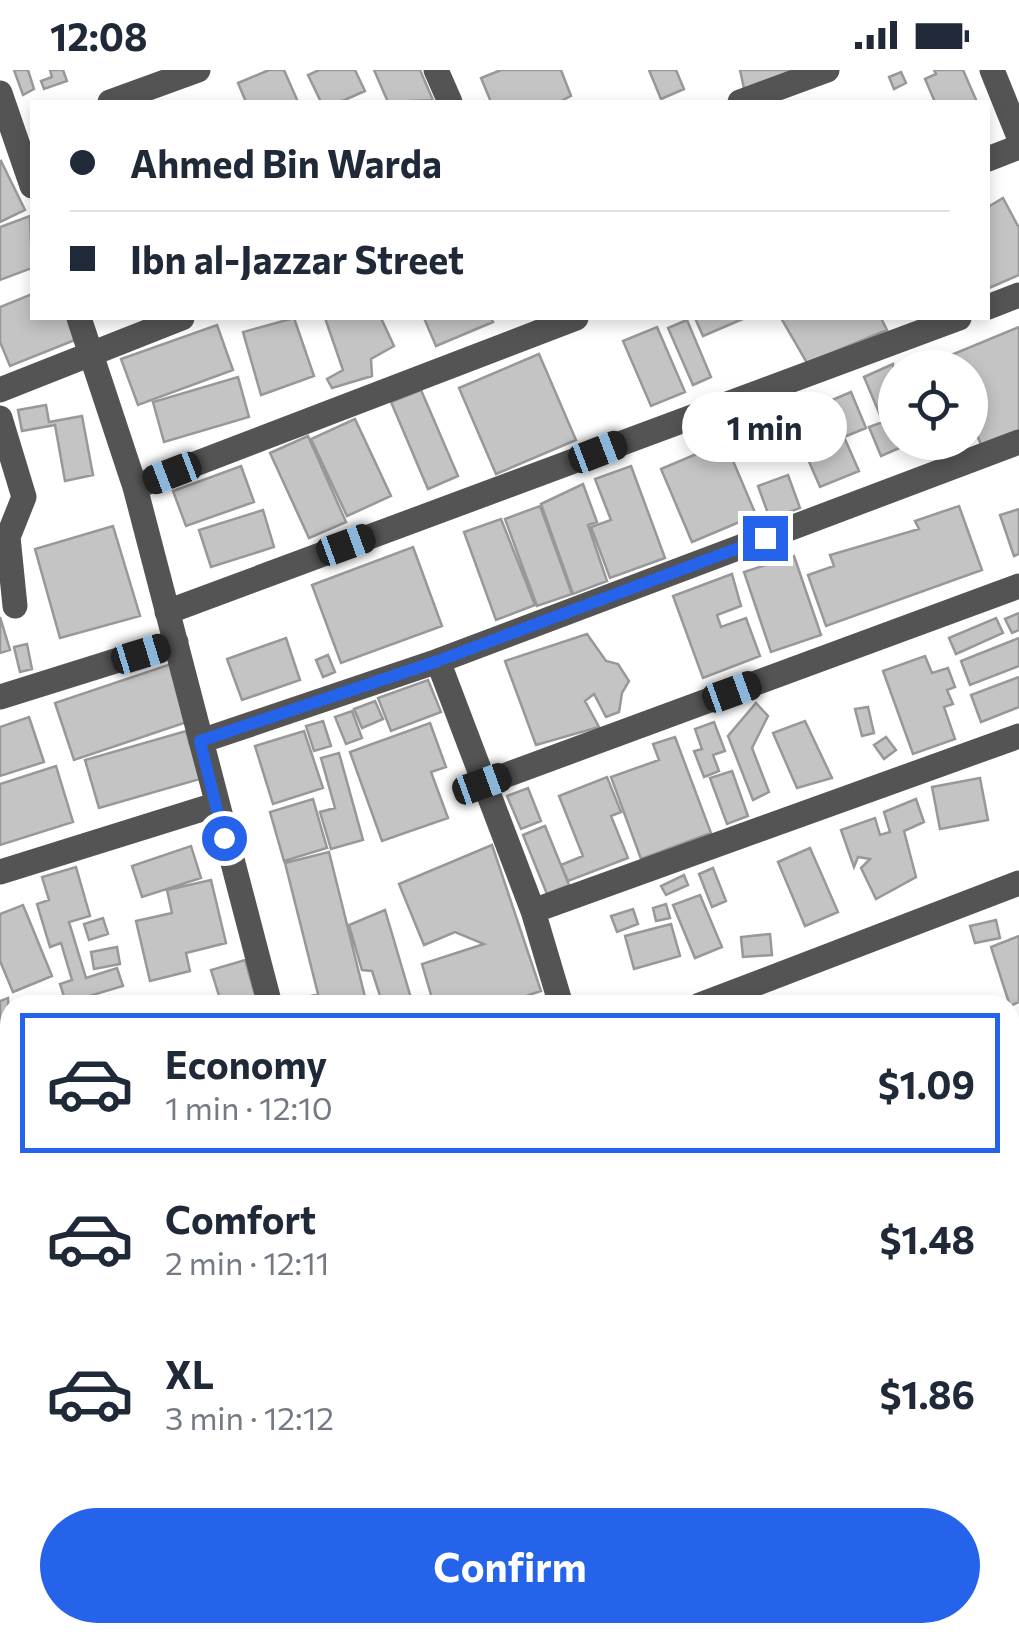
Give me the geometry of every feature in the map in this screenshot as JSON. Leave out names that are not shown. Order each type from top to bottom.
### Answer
[{"type":"street","points":[[116,100],[198,70]]},
{"type":"street","points":[[438,70],[449,100]]},
{"type":"street","points":[[745,100],[827,70]]},
{"type":"street","points":[[992,70],[1019,137]]},
{"type":"street","points":[[0,93],[30,180]]},
{"type":"street","points":[[990,158],[1019,147]]},
{"type":"street","points":[[990,306],[1019,295]]},
{"type":"street","points":[[80,320],[135,488],[214,805],[267,995]]},
{"type":"street","points":[[0,390],[177,320]]},
{"type":"street","points":[[135,488],[571,320]]},
{"type":"street","points":[[167,612],[953,320]]},
{"type":"street","points":[[0,418],[24,497],[8,537],[15,606]]},
{"type":"street","points":[[200,741],[438,661],[1019,442]]},
{"type":"street","points":[[482,784],[1019,586]]},
{"type":"street","points":[[0,697],[176,642]]},
{"type":"street","points":[[438,661],[532,910],[558,995]]},
{"type":"street","points":[[532,910],[1019,736]]},
{"type":"street","points":[[0,872],[214,805]]},
{"type":"street","points":[[726,995],[1019,882]]},
{"type":"building","points":[[14,70],[28,70],[34,89],[23,95]]},
{"type":"building","points":[[50,70],[63,70],[67,81],[44,89],[41,81],[52,77]]},
{"type":"building","points":[[269,70],[284,70],[297,100],[245,100],[238,83]]},
{"type":"building","points":[[319,70],[355,70],[365,91],[345,100],[320,100],[308,75]]},
{"type":"building","points":[[374,70],[420,70],[433,100],[387,100]]},
{"type":"building","points":[[501,70],[561,70],[571,96],[563,100],[490,100],[481,78]]},
{"type":"building","points":[[649,70],[676,70],[684,89],[661,99]]},
{"type":"building","points":[[740,70],[792,70],[745,93]]},
{"type":"building","points":[[934,70],[963,70],[976,100],[934,100],[925,79],[936,74]]},
{"type":"building","points":[[901,72],[906,83],[894,89],[889,77]]},
{"type":"building","points":[[0,162],[25,210],[0,222]]},
{"type":"building","points":[[1003,198],[1019,228],[1019,275],[990,288],[990,206]]},
{"type":"building","points":[[30,216],[30,269],[0,280],[0,227]]},
{"type":"building","points":[[30,295],[30,320],[79,320],[85,336],[10,366],[0,342],[0,307]]},
{"type":"building","points":[[295,320],[314,376],[261,395],[243,332]]},
{"type":"building","points":[[326,320],[382,320],[394,346],[371,359],[372,376],[332,388],[327,379],[343,370]]},
{"type":"building","points":[[425,320],[493,322],[436,346]]},
{"type":"building","points":[[687,320],[711,377],[693,385],[668,328]]},
{"type":"building","points":[[696,320],[740,320],[703,336]]},
{"type":"building","points":[[782,320],[882,320],[887,330],[807,363]]},
{"type":"building","points":[[217,325],[233,370],[138,405],[121,359]]},
{"type":"building","points":[[657,327],[685,392],[651,406],[623,341]]},
{"type":"building","points":[[1019,327],[1019,433],[988,447],[988,350],[963,350]]},
{"type":"building","points":[[539,354],[576,440],[496,474],[459,388]]},
{"type":"building","points":[[878,371],[878,410],[864,377]]},
{"type":"building","points":[[238,377],[249,417],[164,442],[153,402]]},
{"type":"building","points":[[421,390],[458,476],[428,489],[391,402]]},
{"type":"building","points":[[851,392],[866,428],[844,437],[859,471],[820,487],[790,418]]},
{"type":"building","points":[[46,405],[49,422],[82,416],[93,475],[65,481],[55,425],[22,431],[18,410]]},
{"type":"building","points":[[355,419],[391,496],[347,516],[311,439]]},
{"type":"building","points":[[878,424],[878,449],[869,427]]},
{"type":"building","points":[[308,436],[346,522],[309,538],[270,453]]},
{"type":"building","points":[[725,442],[756,515],[692,542],[661,469]]},
{"type":"building","points":[[241,466],[254,502],[186,526],[173,491]]},
{"type":"building","points":[[631,466],[665,558],[610,578],[591,527],[611,520],[595,479]]},
{"type":"building","points":[[788,475],[800,508],[770,519],[758,486]]},
{"type":"building","points":[[583,484],[597,522],[588,525],[607,581],[573,594],[541,504]]},
{"type":"building","points":[[540,506],[572,594],[537,606],[505,519]]},
{"type":"building","points":[[959,506],[982,570],[826,626],[808,575],[834,566],[830,555],[919,529],[915,521]]},
{"type":"building","points":[[1019,509],[1019,554],[1014,556],[1000,515]]},
{"type":"building","points":[[263,510],[274,547],[211,567],[199,530]]},
{"type":"building","points":[[501,519],[535,605],[496,620],[464,532]]},
{"type":"building","points":[[113,526],[140,616],[60,638],[35,549]]},
{"type":"building","points":[[413,547],[442,626],[341,663],[312,585]]},
{"type":"building","points":[[794,556],[821,635],[771,652],[744,572]]},
{"type":"building","points":[[732,574],[741,606],[717,615],[721,627],[746,618],[760,656],[703,678],[673,596]]},
{"type":"building","points":[[1019,613],[1019,630],[1012,633],[1005,619]]},
{"type":"building","points":[[0,617],[10,650],[0,653]]},
{"type":"building","points":[[996,618],[1003,633],[956,654],[949,638]]},
{"type":"building","points":[[587,634],[606,661],[618,664],[629,681],[619,712],[606,717],[594,694],[585,701],[599,727],[536,745],[505,661]]},
{"type":"building","points":[[286,638],[300,680],[242,700],[227,659]]},
{"type":"building","points":[[1019,638],[1019,666],[970,685],[961,661]]},
{"type":"building","points":[[27,644],[32,669],[20,672],[14,647]]},
{"type":"building","points":[[328,655],[335,672],[323,677],[316,660]]},
{"type":"building","points":[[925,656],[932,673],[948,668],[955,687],[947,690],[953,704],[944,707],[955,739],[913,754],[883,671]]},
{"type":"building","points":[[171,664],[190,721],[74,760],[55,703]]},
{"type":"building","points":[[1019,677],[1019,707],[981,722],[971,695]]},
{"type":"building","points":[[428,680],[441,712],[391,731],[378,698]]},
{"type":"building","points":[[375,701],[383,719],[362,728],[354,709]]},
{"type":"building","points":[[756,703],[768,716],[752,748],[769,792],[753,800],[728,736]]},
{"type":"building","points":[[868,707],[874,733],[862,736],[855,709]]},
{"type":"building","points":[[352,711],[362,738],[346,744],[335,717]]},
{"type":"building","points":[[29,717],[44,762],[0,776],[0,727]]},
{"type":"building","points":[[323,721],[331,746],[314,751],[306,726]]},
{"type":"building","points":[[805,721],[832,778],[797,788],[773,733]]},
{"type":"building","points":[[714,722],[725,751],[713,755],[719,771],[704,777],[694,751],[702,749],[695,729]]},
{"type":"building","points":[[430,723],[446,767],[431,772],[448,818],[382,841],[350,752]]},
{"type":"building","points":[[186,731],[200,779],[99,808],[85,760]]},
{"type":"building","points":[[304,731],[323,788],[273,804],[255,746]]},
{"type":"building","points":[[675,737],[711,833],[641,859],[611,777],[659,760],[653,744]]},
{"type":"building","points":[[886,737],[896,750],[884,759],[874,745]]},
{"type":"building","points":[[339,753],[363,840],[331,849],[320,812],[335,808],[321,758]]},
{"type":"building","points":[[56,766],[73,822],[0,845],[0,784]]},
{"type":"building","points":[[732,771],[748,816],[727,824],[710,778]]},
{"type":"building","points":[[607,777],[621,812],[611,816],[628,858],[568,881],[561,865],[583,856],[559,796]]},
{"type":"building","points":[[980,778],[988,820],[940,829],[932,787]]},
{"type":"building","points":[[528,788],[541,821],[521,829],[507,796]]},
{"type":"building","points":[[313,799],[327,848],[284,861],[270,812]]},
{"type":"building","points":[[916,799],[924,822],[904,831],[916,877],[876,899],[861,868],[870,859],[858,857],[854,867],[841,830],[875,818],[880,835],[890,832],[884,812]]},
{"type":"building","points":[[545,826],[569,885],[547,894],[523,835]]},
{"type":"building","points":[[492,845],[541,991],[529,995],[431,995],[422,964],[484,944],[455,932],[424,945],[399,884]]},
{"type":"building","points":[[191,846],[201,878],[142,897],[132,866]]},
{"type":"building","points":[[810,848],[838,912],[805,926],[778,862]]},
{"type":"building","points":[[329,852],[365,995],[314,995],[318,994],[285,863]]},
{"type":"building","points":[[76,867],[90,916],[69,922],[86,978],[117,968],[123,986],[93,995],[63,995],[60,984],[72,980],[61,943],[50,947],[37,904],[49,900],[42,877]]},
{"type":"building","points":[[713,868],[726,901],[712,907],[699,874]]},
{"type":"building","points":[[684,875],[688,885],[666,895],[661,886]]},
{"type":"building","points":[[211,880],[226,943],[186,953],[190,971],[150,981],[136,921],[172,913],[167,890]]},
{"type":"building","points":[[700,895],[722,947],[695,958],[673,905]]},
{"type":"building","points":[[666,904],[670,918],[656,921],[653,908]]},
{"type":"building","points":[[23,905],[52,976],[13,992],[0,961],[0,914]]},
{"type":"building","points":[[633,909],[638,924],[617,932],[611,916]]},
{"type":"building","points":[[385,910],[410,995],[380,995],[372,971],[362,970],[349,925]]},
{"type":"building","points":[[103,918],[108,934],[89,940],[84,924]]},
{"type":"building","points":[[996,920],[1000,938],[975,943],[970,926]]},
{"type":"building","points":[[671,924],[680,956],[634,969],[625,936]]},
{"type":"building","points":[[770,934],[772,955],[743,957],[741,937]]},
{"type":"building","points":[[1019,936],[1019,995],[1006,995],[991,947]]},
{"type":"building","points":[[117,947],[120,964],[94,969],[91,952]]},
{"type":"building","points":[[245,960],[255,995],[219,995],[211,970]]},
{"type":"route","points":[[224,838],[200,741],[438,661],[765,538]]}]
